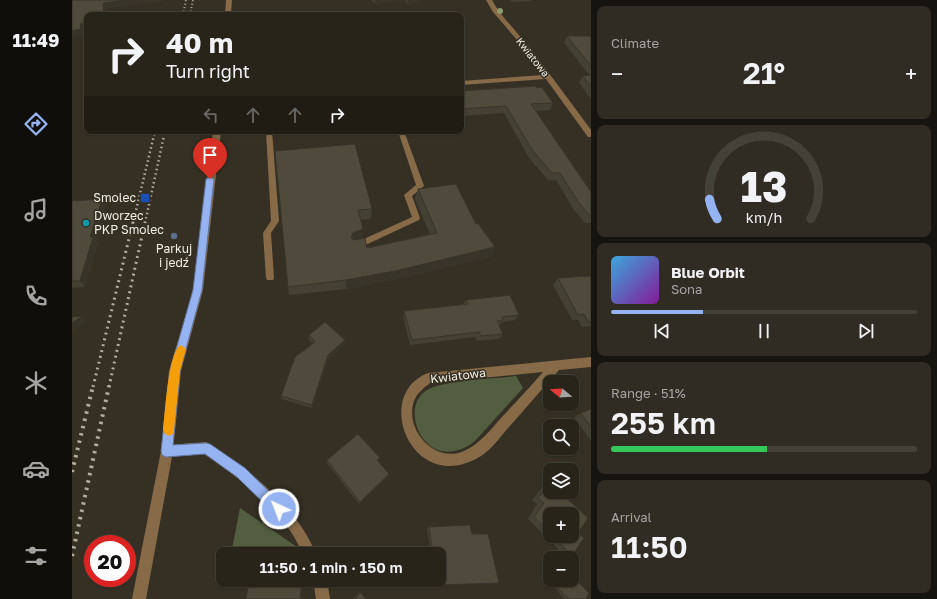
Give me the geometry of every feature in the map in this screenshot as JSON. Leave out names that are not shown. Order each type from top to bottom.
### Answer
[{"type":"street","points":[[228,12],[229,0]]},
{"type":"street","name":"Kwiatowa","points":[[489,0],[495,11],[520,40],[591,135]]},
{"type":"street","points":[[464,83],[548,77]]},
{"type":"street","points":[[139,599],[166,451],[175,371],[198,290],[217,134]]},
{"type":"street","name":"Kwiatowa","points":[[556,366],[483,447],[470,456],[455,460],[440,460],[427,452],[413,439],[408,424],[406,409],[412,393],[418,383],[428,378],[591,362]]},
{"type":"street","points":[[321,587],[323,599]]},
{"type":"lane","points":[[269,134],[275,221],[267,233],[270,278]]},
{"type":"lane","points":[[356,246],[416,218],[408,195],[420,186],[403,134]]},
{"type":"lane","points":[[166,451],[206,448],[241,472],[271,500],[296,528],[306,547]]},
{"type":"green space","points":[[516,376],[523,388],[475,441],[458,450],[442,451],[430,445],[421,435],[416,423],[415,409],[419,397],[429,389],[459,382]]},
{"type":"green space","points":[[240,508],[297,547],[232,547]]},
{"type":"building","points":[[72,0],[126,0],[103,3],[104,12],[84,12],[84,23],[80,24],[81,29],[72,31]]},
{"type":"building","points":[[567,36],[591,37],[591,66]]},
{"type":"building","points":[[591,75],[591,87],[583,76]]},
{"type":"building","points":[[536,86],[537,88],[542,87],[553,103],[531,104],[591,192],[591,216],[579,203],[560,173],[552,173],[533,151],[506,106],[464,109],[464,91]]},
{"type":"building","points":[[355,144],[372,209],[358,210],[363,229],[353,233],[351,238],[354,240],[365,238],[367,248],[437,233],[418,189],[456,184],[476,224],[478,223],[495,247],[395,271],[346,280],[288,287],[275,151]]},
{"type":"building","name":"Dworzec PKP Smolec","points":[[102,199],[90,237],[93,237],[80,281],[72,281],[72,201]]},
{"type":"building","points":[[590,276],[591,321],[588,322],[584,314],[578,315],[558,278]]},
{"type":"building","points":[[510,295],[519,315],[502,317],[503,320],[497,321],[503,334],[481,336],[479,332],[412,340],[404,311],[468,304],[466,300]]},
{"type":"building","points":[[82,316],[72,323],[72,317]]},
{"type":"building","points":[[325,322],[345,340],[328,355],[312,405],[281,396],[295,357],[315,342],[309,335]]},
{"type":"building","points":[[591,409],[591,427],[581,413]]},
{"type":"building","points":[[358,434],[380,458],[377,460],[389,474],[360,502],[327,460]]},
{"type":"building","points":[[543,492],[543,499],[568,499],[576,507],[543,507],[543,526],[534,517],[544,503],[538,498]]},
{"type":"building","points":[[579,510],[588,518],[579,532]]},
{"type":"building","points":[[470,525],[472,534],[488,534],[499,583],[446,585],[446,547],[432,547],[429,527]]},
{"type":"building","points":[[579,534],[584,538],[575,551],[567,551],[560,543],[579,543]]},
{"type":"building","points":[[579,583],[589,593],[586,599],[569,599],[556,587],[579,587]]},
{"type":"building","points":[[248,587],[301,587],[300,599],[246,599]]},
{"type":"building","points":[[361,593],[366,599],[355,599]]},
{"type":"railway","points":[[184,12],[186,0]]},
{"type":"railway","points":[[191,12],[193,0]]},
{"type":"railway","points":[[133,223],[154,134]]},
{"type":"railway","points":[[145,223],[164,134]]},
{"type":"railway","points":[[93,387],[133,222]]},
{"type":"railway","points":[[109,387],[145,222]]},
{"type":"railway","points":[[72,472],[93,386]]},
{"type":"railway","points":[[72,556],[109,386]]},
{"type":"slow traffic","points":[[169,430],[175,371],[181,349]]},
{"type":"place","name":"Smolec","points":[[145,198]]},
{"type":"place","name":"Dworzec PKP Smolec","points":[[86,223]]},
{"type":"place","name":"Parkuj i jedź","points":[[174,236]]},
{"type":"route","points":[[210,179],[198,290],[175,371],[166,451],[206,448],[241,472],[279,509]]}]
